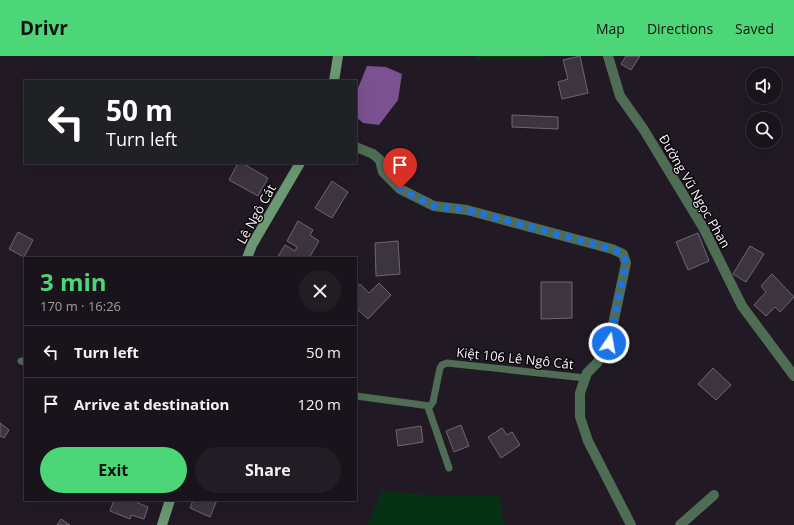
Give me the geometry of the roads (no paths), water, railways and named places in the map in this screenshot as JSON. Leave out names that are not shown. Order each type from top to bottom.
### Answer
[{"type":"street","points":[[334,80],[338,56]]},
{"type":"street","name":"Đường Vũ Ngọc Phan","points":[[608,56],[620,96],[644,130],[704,229],[742,306],[794,376]]},
{"type":"street","points":[[357,147],[373,154],[380,160],[383,172],[400,189],[434,206],[467,210],[612,249],[623,254],[626,263],[609,343],[585,378],[580,392],[580,417],[598,464],[631,525]]},
{"type":"street","name":"Lê Ngô Cát","points":[[247,257],[252,245],[299,164]]},
{"type":"street","points":[[680,525],[714,494]]},
{"type":"street","points":[[162,525],[170,501]]},
{"type":"lane","name":"Kiệt 106 Lê Ngô Cát","points":[[428,407],[434,402],[440,368],[442,364],[447,363],[585,378]]},
{"type":"lane","points":[[357,396],[428,407],[449,468]]}]
